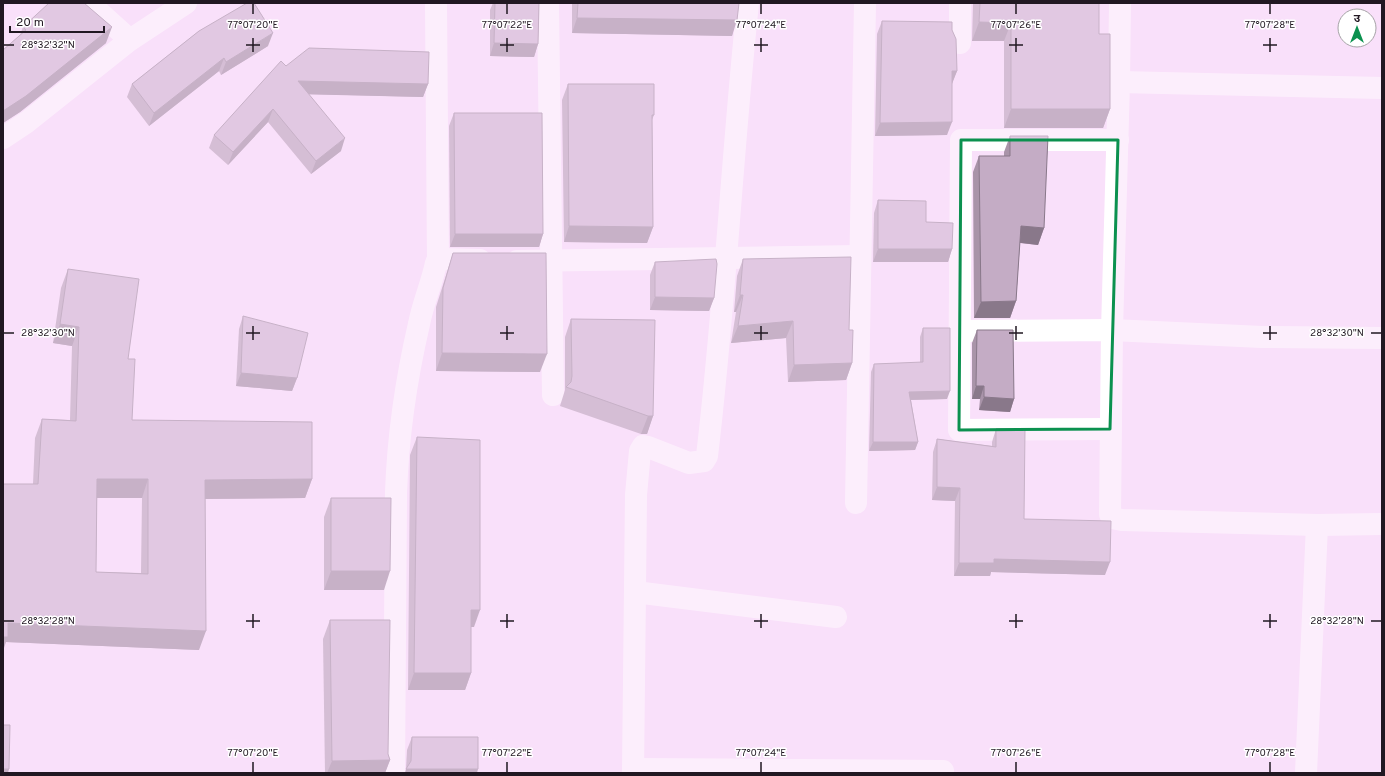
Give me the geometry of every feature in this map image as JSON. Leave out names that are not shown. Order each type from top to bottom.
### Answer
[{"type":"street","points":[[89,3],[130,40]]},
{"type":"street","points":[[3,138],[27,122],[130,40],[186,3]]},
{"type":"street","points":[[394,773],[398,450],[411,361],[419,322],[436,263],[438,262],[436,3]]},
{"type":"street","points":[[548,3],[553,395]]},
{"type":"street","points":[[748,3],[738,96],[727,256],[707,456],[704,460],[689,463],[648,447],[641,447],[636,495],[634,771],[943,771]]},
{"type":"street","points":[[856,502],[866,3]]},
{"type":"street","points":[[960,3],[960,43]]},
{"type":"street","points":[[1120,3],[1120,82],[1110,429],[1109,509],[1112,518],[1122,520],[1317,525],[1382,524]]},
{"type":"street","points":[[1120,82],[1382,88]]},
{"type":"street","points":[[1110,429],[959,430],[961,140],[1118,140]]},
{"type":"street","points":[[438,262],[443,260],[552,261],[727,256],[860,256]]},
{"type":"street","points":[[959,331],[1112,330],[1262,337],[1382,338]]},
{"type":"street","points":[[1306,773],[1317,525]]},
{"type":"street","points":[[635,592],[836,617]]},
{"type":"highlighted area","points":[[961,140],[1118,140],[1110,429],[959,430]]},
{"type":"building","points":[[49,3],[84,3],[112,27],[26,96],[3,111],[3,50],[26,30],[23,27]]},
{"type":"building","points":[[247,3],[254,3],[273,33],[226,62],[224,58],[154,113],[132,84],[199,31]]},
{"type":"building","points":[[495,3],[539,3],[538,44],[494,43]]},
{"type":"building","points":[[578,3],[739,3],[737,20],[577,18]]},
{"type":"building","points":[[980,3],[1099,3],[1099,34],[1110,34],[1110,109],[1011,109],[1011,23],[979,22]]},
{"type":"building","points":[[882,21],[952,22],[952,30],[956,39],[957,71],[952,71],[952,122],[880,123]]},
{"type":"building","points":[[309,48],[429,52],[428,84],[298,81],[345,138],[316,161],[273,109],[233,152],[214,135],[281,61],[286,66]]},
{"type":"building","points":[[568,84],[654,84],[654,115],[652,115],[653,227],[569,226]]},
{"type":"building","points":[[454,113],[542,113],[543,234],[455,234]]},
{"type":"building","points":[[1010,136],[1048,136],[1044,228],[1021,226],[1016,301],[981,302],[979,156],[1010,156]]},
{"type":"building","points":[[878,200],[926,201],[926,222],[953,223],[952,249],[878,249]]},
{"type":"building","points":[[453,253],[546,253],[547,354],[442,353],[443,288]]},
{"type":"building","points":[[851,257],[849,330],[853,330],[852,363],[794,365],[793,321],[738,326],[743,295],[740,295],[743,259]]},
{"type":"building","points":[[716,259],[717,264],[714,298],[655,297],[655,262]]},
{"type":"building","points":[[68,269],[139,279],[128,359],[135,359],[132,420],[312,422],[312,479],[205,480],[206,631],[8,623],[8,637],[3,637],[3,484],[38,484],[42,419],[76,421],[79,327],[60,324]],"holes":[[[97,479],[148,479],[148,574],[96,572]]]},
{"type":"building","points":[[243,316],[308,333],[297,378],[241,373]]},
{"type":"building","points":[[571,319],[655,320],[653,416],[648,416],[566,387],[571,382],[572,376]]},
{"type":"building","points":[[923,328],[950,328],[950,391],[909,392],[918,442],[873,442],[874,364],[923,362]]},
{"type":"building","points":[[977,330],[1013,330],[1014,399],[984,397],[984,386],[976,386]]},
{"type":"building","points":[[996,429],[1025,429],[1024,519],[1111,521],[1110,562],[994,559],[994,563],[959,563],[960,488],[937,487],[937,439],[996,447]]},
{"type":"building","points":[[417,437],[480,440],[480,610],[471,610],[471,673],[414,673]]},
{"type":"building","points":[[331,498],[391,498],[390,571],[331,571]]},
{"type":"building","points":[[330,620],[390,620],[388,754],[390,760],[332,761]]},
{"type":"building","points":[[3,725],[10,725],[9,769],[3,769]]},
{"type":"building","points":[[412,737],[478,737],[478,769],[406,769],[411,761]]}]
